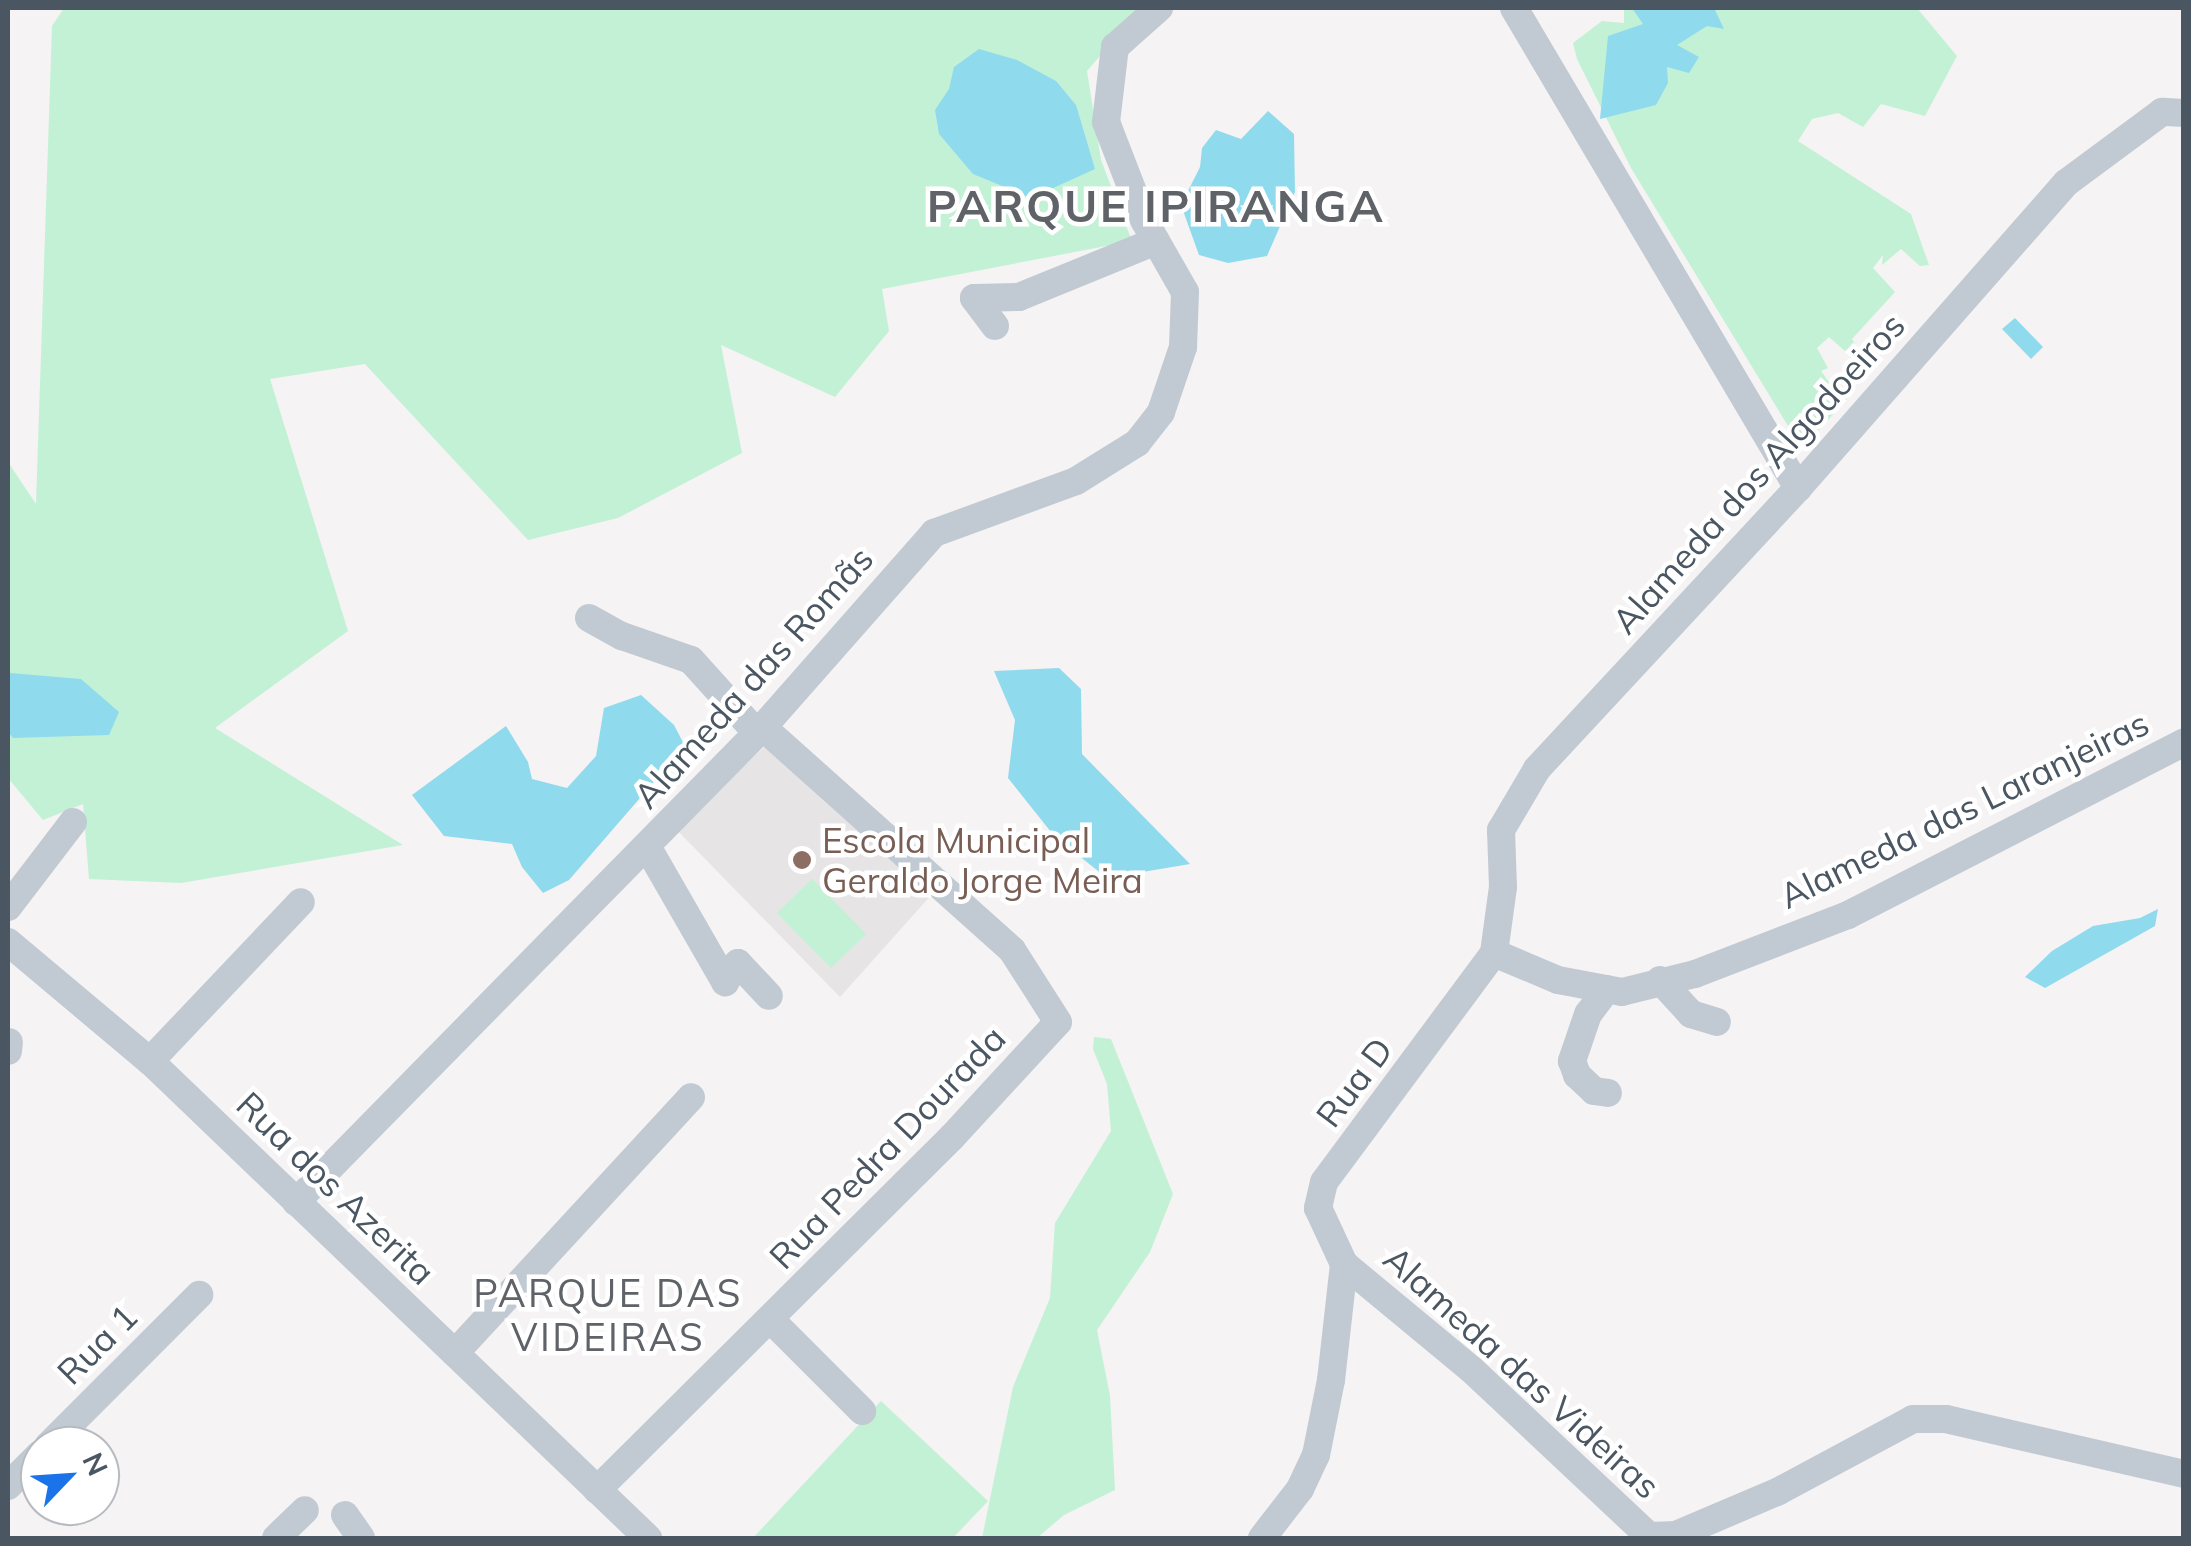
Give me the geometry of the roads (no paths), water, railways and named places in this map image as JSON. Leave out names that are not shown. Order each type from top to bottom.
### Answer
[{"type":"street","name":"Alameda das Romãs","points":[[296,1202],[648,848],[760,730],[934,534],[1076,481],[1137,443],[1160,412],[1183,347],[1185,292],[1150,231],[1106,122],[1116,48],[1159,8]]},
{"type":"street","points":[[1514,8],[1798,488]]},
{"type":"street","name":"Alameda dos Algodoeiros","points":[[1494,953],[1504,887],[1501,830],[1537,768],[1798,488],[2066,183],[2162,112],[2184,113]]},
{"type":"street","points":[[995,326],[974,298],[1019,298],[1150,231]]},
{"type":"street","points":[[588,618],[622,636],[690,660],[760,730]]},
{"type":"street","name":"Rua Pedra Dourada","points":[[597,1490],[952,1138],[1058,1022],[1012,950],[760,730]]},
{"type":"street","name":"Alameda das Laranjeiras","points":[[1494,953],[1558,980],[1607,989],[1641,990],[1660,980],[1695,974],[1848,914],[2184,742]]},
{"type":"street","points":[[8,908],[73,822]]},
{"type":"street","points":[[648,848],[725,982],[738,963],[769,996]]},
{"type":"street","points":[[150,1061],[301,902]]},
{"type":"street","name":"Rua dos Azerita","points":[[8,942],[150,1061],[648,1538]]},
{"type":"street","name":"Rua D","points":[[1344,1264],[1318,1208],[1324,1182],[1494,953]]},
{"type":"street","points":[[1660,980],[1691,1014],[1717,1022]]},
{"type":"street","points":[[1607,989],[1588,1014],[1572,1060],[1577,1075],[1594,1091],[1608,1094]]},
{"type":"street","points":[[455,1353],[691,1097]]},
{"type":"street","points":[[1262,1538],[1300,1490],[1316,1455],[1332,1380],[1344,1264]]},
{"type":"street","name":"Alameda das Videiras","points":[[1344,1264],[1472,1369],[1656,1537]]},
{"type":"street","name":"Rua 1","points":[[68,1426],[199,1295]]},
{"type":"street","points":[[771,1320],[862,1411]]},
{"type":"street","points":[[1656,1537],[1676,1535],[1779,1492],[1913,1419],[1946,1419],[2184,1474]]},
{"type":"street","points":[[276,1538],[305,1510]]},
{"type":"street","points":[[345,1514],[361,1538]]},
{"type":"water","points":[[1632,8],[1714,8],[1724,29],[1707,26],[1677,45],[1699,57],[1689,73],[1667,67],[1668,83],[1656,105],[1600,119],[1608,36],[1643,24]]},
{"type":"water","points":[[979,49],[1017,60],[1056,81],[1076,105],[1095,169],[1031,198],[973,174],[939,134],[935,110],[949,89],[954,67]]},
{"type":"water","points":[[1268,111],[1294,134],[1295,192],[1267,256],[1228,263],[1199,255],[1181,205],[1200,167],[1202,148],[1216,130],[1241,139]]},
{"type":"water","points":[[2015,318],[2043,347],[2031,359],[2002,329]]},
{"type":"water","points":[[1059,668],[1081,689],[1082,754],[1190,864],[1107,878],[1055,837],[1008,778],[1015,720],[994,671]]},
{"type":"water","points":[[10,673],[81,679],[119,712],[109,735],[13,738],[8,732]]},
{"type":"water","points":[[641,695],[674,725],[685,746],[569,880],[543,893],[522,867],[512,844],[444,836],[412,795],[506,726],[528,762],[532,779],[567,788],[596,756],[604,708]]},
{"type":"water","points":[[2158,909],[2155,926],[2045,988],[2025,977],[2052,951],[2093,926],[2140,918]]},
{"type":"place","name":"Escola Municipal Geraldo Jorge Meira","points":[[802,860]]},
{"type":"district","name":"PARQUE IPIRANGA","points":[[1156,206]]},
{"type":"district","name":"PARQUE DAS VIDEIRAS","points":[[608,1316]]}]
